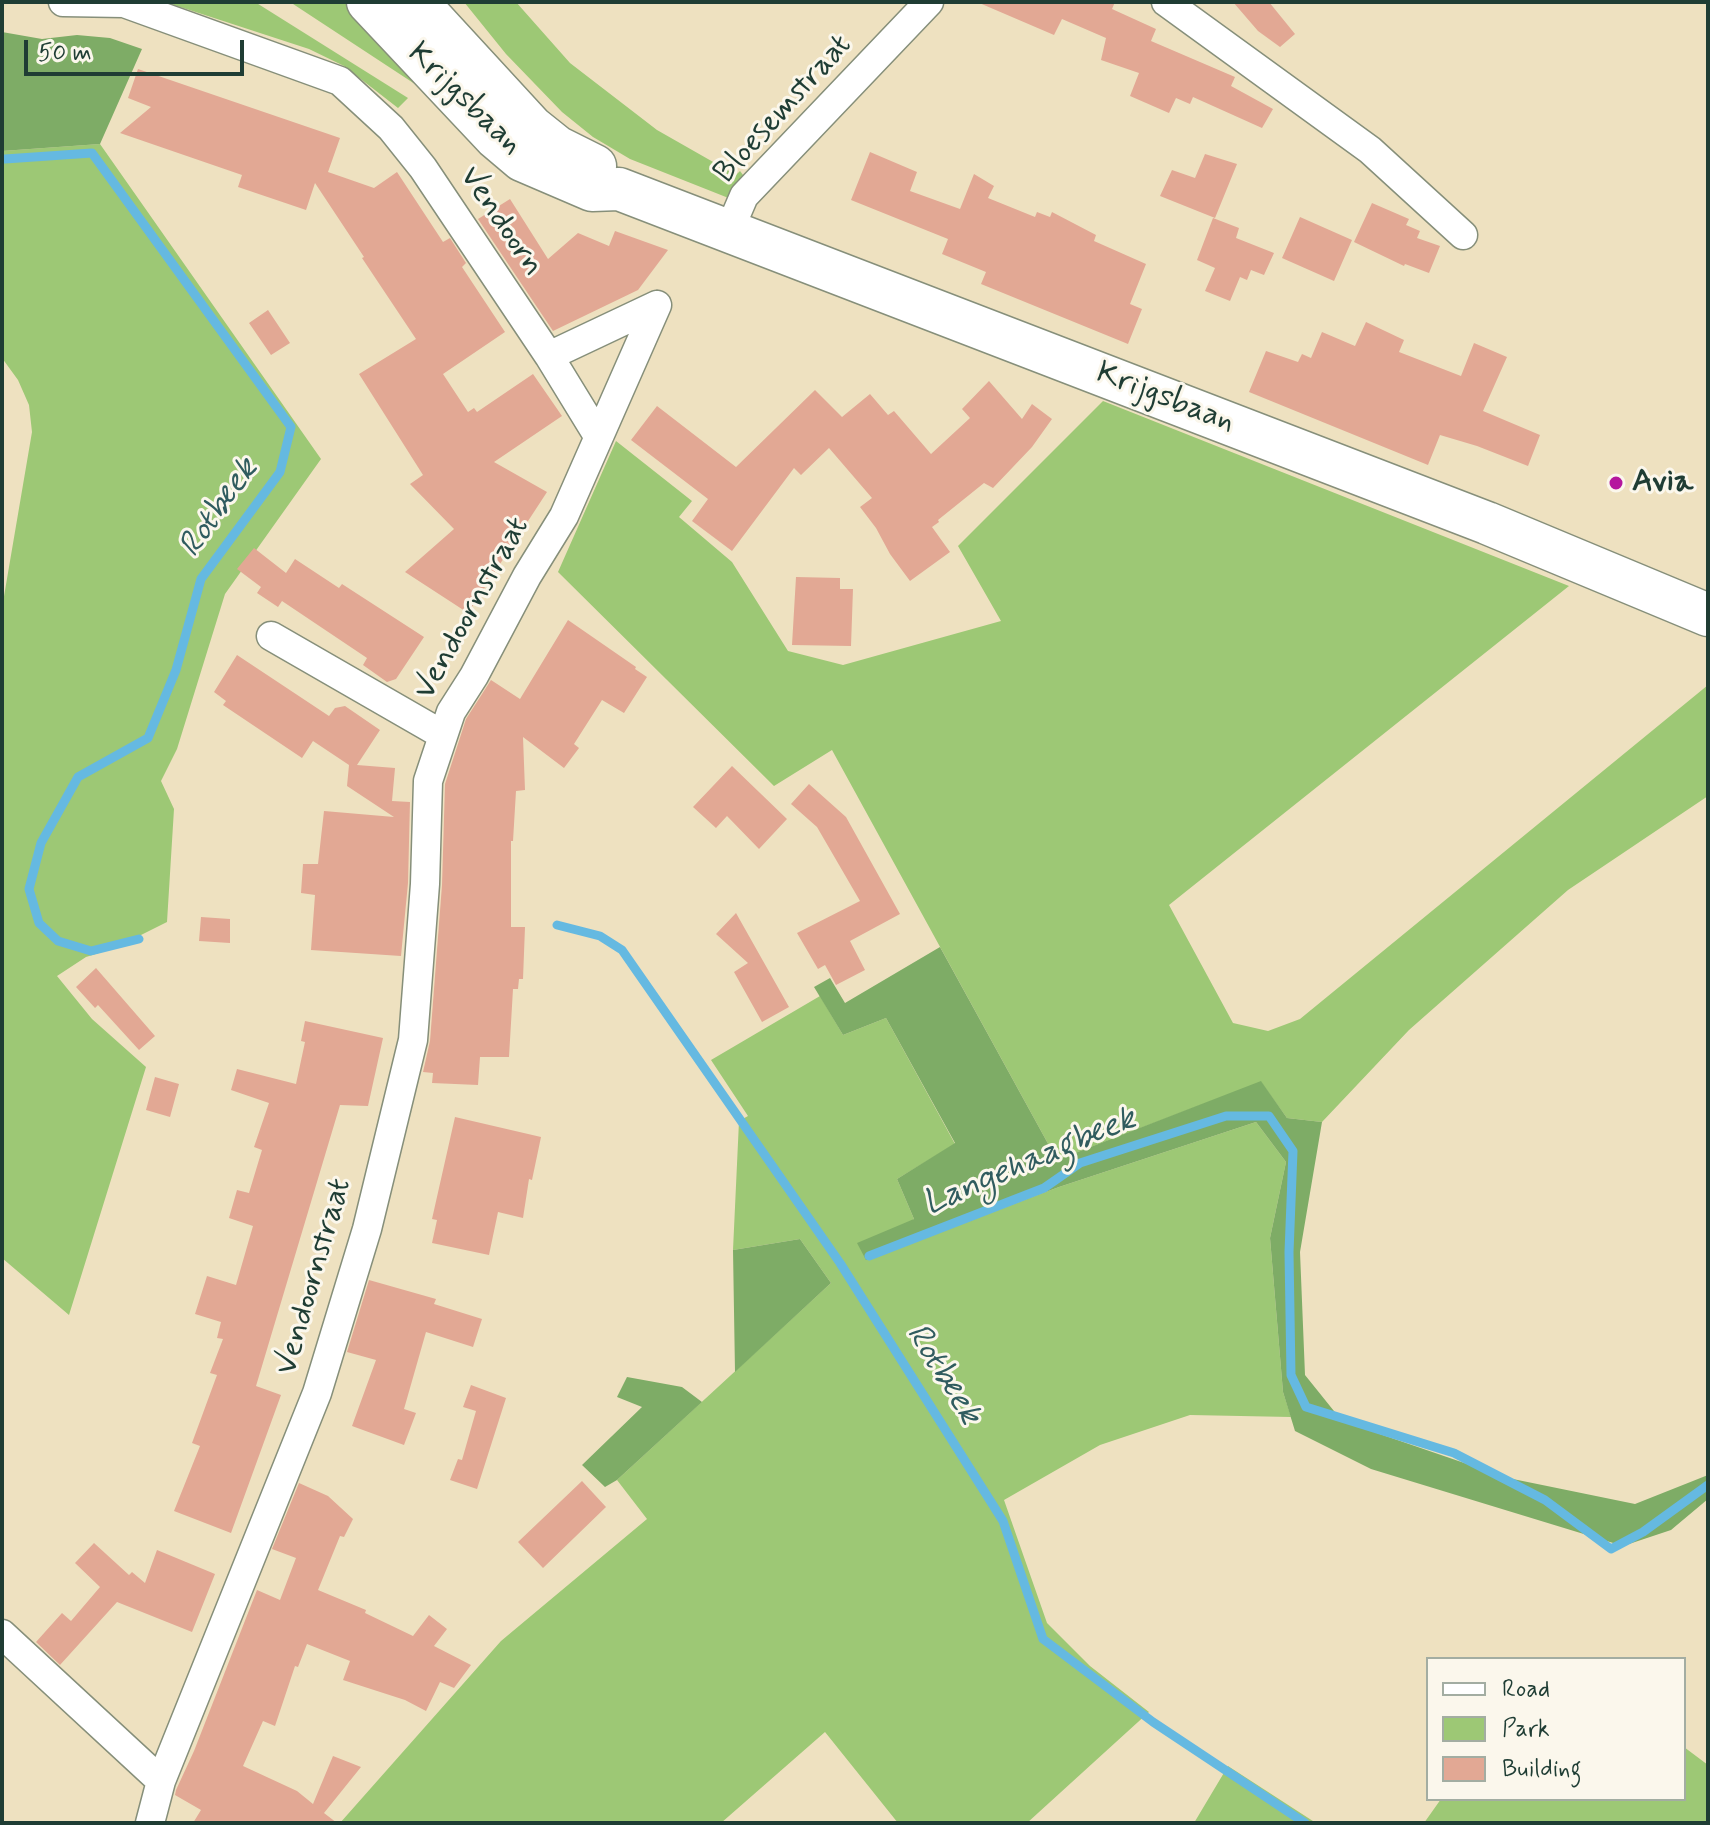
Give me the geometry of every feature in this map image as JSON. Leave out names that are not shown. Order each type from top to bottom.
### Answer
[{"type":"main road","name":"Krijgsbaan","points":[[368,2],[474,116],[522,160],[592,190],[619,189],[729,231],[1487,523],[1708,615]]},
{"type":"main road","name":"Krijgsbaan","points":[[417,2],[532,127],[557,147],[598,168],[619,189]]},
{"type":"street","name":"Vendoorn","points":[[63,2],[124,3],[340,81],[391,128],[423,168],[549,356],[598,436]]},
{"type":"street","name":"Bloesemstraat","points":[[729,231],[744,196],[929,2]]},
{"type":"street","points":[[1166,2],[1370,150],[1463,235]]},
{"type":"street","points":[[549,356],[657,305],[598,436]]},
{"type":"street","name":"Vendoornstraat","points":[[156,1820],[161,1781],[317,1393],[367,1229],[413,1040],[425,884],[428,781],[451,712],[564,516],[598,436]]},
{"type":"street","name":"Vendoornstraat","points":[[271,636],[443,735]]},
{"type":"street","points":[[2,1634],[161,1781]]},
{"type":"green space","points":[[165,2],[255,2],[408,98],[398,108],[344,66],[309,49]]},
{"type":"green space","points":[[290,2],[353,2],[424,90]]},
{"type":"green space","points":[[464,2],[516,2],[570,63],[657,130],[736,175],[740,171],[746,179],[731,199],[630,159],[593,137],[562,112],[506,54]]},
{"type":"green space","points":[[2,32],[42,39],[77,35],[110,38],[142,49],[100,144],[2,151]]},
{"type":"green space","points":[[100,144],[321,459],[225,594],[177,749],[161,781],[174,809],[167,922],[115,948],[86,957],[57,976],[92,1019],[146,1067],[69,1315],[2,1258],[2,608],[32,432],[29,405],[18,380],[2,358],[2,151]]},
{"type":"green space","points":[[1103,401],[1569,586],[1169,905],[1233,1023],[1268,1031],[1300,1019],[1708,685],[1708,796],[1568,890],[1409,1030],[1322,1122],[1287,1118],[1261,1082],[1057,1160],[832,750],[774,786],[558,572],[616,441],[692,501],[679,517],[732,562],[788,651],[843,665],[1001,621],[958,546]]},
{"type":"green space","points":[[940,947],[1057,1160],[1261,1081],[1287,1118],[1322,1122],[1300,1252],[1305,1375],[1342,1421],[1508,1478],[1635,1504],[1708,1475],[1708,1499],[1671,1530],[1623,1546],[1371,1469],[1295,1431],[1283,1392],[1270,1238],[1286,1162],[1256,1122],[1059,1187],[866,1260],[857,1243],[914,1219],[897,1179],[955,1143],[886,1018],[843,1035],[814,987],[830,978],[845,1003]]},
{"type":"green space","points":[[820,996],[843,1035],[886,1018],[955,1144],[897,1179],[914,1219],[866,1260],[1059,1187],[1256,1122],[1286,1162],[1270,1238],[1283,1392],[1291,1417],[1190,1415],[1100,1445],[1004,1500],[1047,1623],[1090,1666],[1149,1712],[1027,1823],[898,1823],[825,1732],[721,1823],[340,1823],[501,1641],[647,1519],[617,1480],[831,1283],[800,1239],[733,1250],[739,1121],[748,1116],[711,1060]]},
{"type":"green space","points":[[800,1239],[831,1283],[735,1372],[733,1250]]},
{"type":"green space","points":[[627,1377],[682,1387],[702,1402],[617,1480],[605,1487],[582,1465],[642,1407],[617,1397]]},
{"type":"green space","points":[[1686,1748],[1708,1765],[1708,1823],[1424,1823],[1440,1801],[1686,1801]]},
{"type":"green space","points":[[1228,1766],[1316,1823],[1194,1823]]},
{"type":"building","points":[[977,2],[1115,2],[1112,9],[1156,29],[1151,41],[1235,77],[1231,86],[1273,109],[1262,128],[1193,97],[1190,104],[1176,98],[1169,113],[1130,96],[1139,73],[1101,60],[1106,38],[1062,19],[1054,35]]},
{"type":"building","points":[[1233,2],[1269,2],[1295,34],[1280,47],[1258,31]]},
{"type":"building","points":[[138,69],[340,138],[328,172],[374,188],[397,172],[443,242],[450,238],[466,263],[462,267],[505,332],[443,374],[468,412],[474,408],[477,412],[533,374],[562,416],[494,462],[547,492],[468,613],[405,572],[454,529],[410,484],[423,475],[359,374],[416,339],[315,183],[306,210],[238,187],[242,175],[120,133],[151,107],[128,98]]},
{"type":"building","points":[[870,152],[917,172],[910,191],[960,209],[974,174],[994,186],[988,198],[1035,217],[1037,212],[1050,217],[1052,212],[1096,235],[1094,241],[1146,264],[1130,304],[1142,309],[1128,344],[981,284],[986,272],[942,254],[948,239],[851,200]]},
{"type":"building","points":[[1205,154],[1237,164],[1215,218],[1160,196],[1172,170],[1195,178]]},
{"type":"building","points":[[510,199],[548,259],[578,233],[609,246],[615,231],[668,250],[638,290],[553,331],[478,219]]},
{"type":"building","points":[[1372,203],[1409,219],[1406,225],[1420,231],[1417,238],[1440,246],[1429,273],[1404,266],[1354,242]]},
{"type":"building","points":[[1300,217],[1352,240],[1334,281],[1282,258]]},
{"type":"building","points":[[1213,218],[1239,228],[1236,238],[1274,253],[1264,275],[1251,270],[1247,280],[1240,277],[1230,301],[1205,291],[1215,268],[1197,260]]},
{"type":"building","points":[[268,310],[290,343],[271,355],[249,323]]},
{"type":"building","points":[[1366,322],[1404,340],[1399,352],[1461,376],[1474,343],[1507,357],[1483,411],[1540,435],[1528,466],[1440,435],[1428,465],[1249,392],[1266,351],[1298,362],[1302,354],[1311,358],[1322,332],[1355,346]]},
{"type":"building","points":[[989,381],[1022,419],[1032,404],[1052,419],[1032,447],[993,488],[984,483],[938,520],[932,527],[950,552],[910,581],[860,507],[872,498],[829,448],[801,475],[794,468],[732,551],[692,521],[708,499],[631,440],[657,406],[736,467],[815,390],[842,417],[870,394],[888,415],[894,411],[931,454],[970,418],[962,409]]},
{"type":"building","points":[[254,548],[286,573],[295,559],[339,588],[342,584],[424,637],[396,679],[387,682],[363,665],[367,658],[282,601],[278,607],[257,593],[261,587],[237,569]]},
{"type":"building","points":[[796,577],[840,578],[840,589],[853,589],[851,646],[792,645]]},
{"type":"building","points":[[568,620],[647,677],[624,713],[602,700],[574,744],[579,748],[564,768],[523,737],[525,790],[516,791],[511,841],[511,927],[525,927],[523,979],[519,979],[518,989],[513,989],[509,1057],[480,1057],[478,1085],[432,1083],[433,1073],[423,1072],[430,1041],[442,885],[445,784],[466,719],[491,680],[520,699]]},
{"type":"building","points":[[237,655],[329,716],[335,708],[345,706],[380,730],[357,765],[395,768],[392,801],[410,802],[408,883],[401,956],[311,950],[315,895],[301,893],[303,864],[318,864],[324,811],[394,817],[347,786],[349,765],[313,741],[302,758],[223,705],[226,701],[214,692]]},
{"type":"building","points":[[732,766],[787,819],[759,849],[727,816],[716,828],[693,807]]},
{"type":"building","points":[[809,784],[846,817],[900,914],[850,941],[865,970],[836,985],[825,965],[818,969],[797,933],[860,901],[817,827],[791,804]]},
{"type":"building","points":[[736,913],[789,1007],[762,1022],[734,972],[748,963],[716,934]]},
{"type":"building","points":[[201,917],[230,919],[230,943],[199,941]]},
{"type":"building","points":[[96,968],[155,1036],[139,1050],[98,1005],[95,1008],[76,987]]},
{"type":"building","points":[[305,1021],[383,1038],[368,1106],[340,1105],[256,1386],[281,1395],[231,1533],[174,1511],[200,1446],[192,1443],[217,1375],[210,1373],[223,1339],[217,1338],[221,1322],[195,1314],[207,1276],[236,1285],[253,1226],[229,1218],[237,1190],[249,1193],[262,1150],[254,1147],[269,1103],[231,1090],[237,1069],[296,1084],[305,1042],[301,1041]]},
{"type":"building","points":[[155,1077],[179,1084],[170,1117],[146,1110]]},
{"type":"building","points":[[455,1117],[541,1137],[532,1180],[529,1179],[523,1218],[498,1212],[489,1255],[432,1243],[437,1220],[432,1219]]},
{"type":"building","points":[[369,1280],[436,1299],[434,1304],[482,1319],[473,1347],[426,1332],[404,1409],[416,1413],[404,1445],[352,1426],[376,1360],[347,1352]]},
{"type":"building","points":[[471,1385],[506,1398],[477,1489],[450,1480],[458,1459],[462,1460],[476,1411],[463,1407]]},
{"type":"building","points":[[582,1481],[606,1507],[543,1568],[518,1542]]},
{"type":"building","points":[[299,1483],[328,1496],[353,1519],[344,1537],[340,1536],[318,1590],[366,1610],[365,1613],[413,1636],[429,1615],[447,1629],[434,1646],[471,1665],[454,1688],[440,1682],[426,1711],[405,1700],[343,1680],[350,1661],[307,1644],[298,1667],[295,1666],[275,1726],[263,1721],[243,1766],[297,1791],[313,1804],[333,1756],[361,1767],[324,1813],[337,1823],[193,1823],[201,1810],[175,1795],[176,1790],[257,1590],[280,1600],[296,1558],[272,1549]]},
{"type":"building","points":[[94,1543],[129,1575],[132,1572],[145,1583],[157,1550],[215,1574],[192,1632],[117,1602],[60,1665],[36,1642],[62,1613],[71,1621],[100,1587],[75,1563]]},
{"type":"waterway","name":"Rotbeek","points":[[5,159],[92,153],[291,427],[280,472],[201,579],[176,670],[148,738],[78,777],[41,843],[29,889],[39,923],[58,941],[91,951],[139,939]]},
{"type":"waterway","name":"Rotbeek","points":[[557,925],[600,936],[622,950],[840,1263],[1003,1521],[1043,1639],[1153,1722],[1305,1823]]},
{"type":"waterway","name":"Langehaagbeek","points":[[869,1256],[1044,1188],[1080,1163],[1226,1116],[1269,1116],[1293,1151],[1289,1252],[1291,1375],[1306,1407],[1454,1453],[1545,1500],[1611,1549],[1643,1532],[1708,1485]]},
{"type":"place","name":"Avia","points":[[1616,483]]}]
